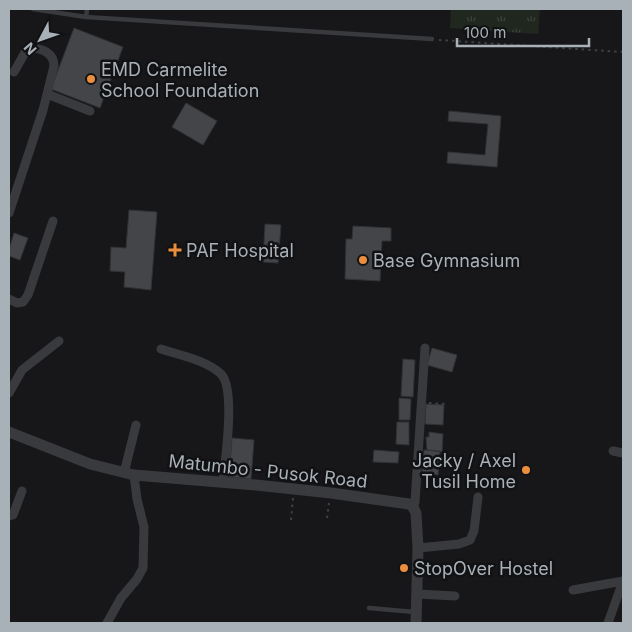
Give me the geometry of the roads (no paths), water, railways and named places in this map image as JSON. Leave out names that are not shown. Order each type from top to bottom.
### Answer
[{"type":"street","points":[[9,213],[11,199],[47,94],[54,66],[54,58],[49,52],[34,48],[27,50],[14,72]]},
{"type":"street","points":[[47,94],[90,111]]},
{"type":"street","points":[[9,299],[17,303],[23,302],[28,295],[53,221]]},
{"type":"street","points":[[9,393],[22,370],[59,341]]},
{"type":"street","points":[[416,618],[418,548],[416,513],[413,507],[415,502],[425,348]]},
{"type":"street","points":[[161,349],[208,366],[222,375],[225,381],[229,396],[224,483]]},
{"type":"street","points":[[106,623],[121,598],[137,579],[143,568],[144,526],[129,474],[136,425]]},
{"type":"street","name":"Matumbo - Pusok Road","points":[[9,432],[90,464],[129,474],[331,493],[409,504],[413,507]]},
{"type":"street","points":[[613,451],[623,453]]},
{"type":"street","points":[[9,516],[13,515],[22,491]]},
{"type":"street","points":[[418,548],[459,544],[470,540],[474,531],[478,497]]},
{"type":"street","points":[[573,590],[623,581],[608,623]]},
{"type":"street","points":[[417,594],[455,596]]},
{"type":"lane","points":[[32,9],[86,17],[432,39]]},
{"type":"lane","points":[[86,17],[87,9]]},
{"type":"lane","points":[[369,608],[416,618]]},
{"type":"place","name":"EMD Carmelite School Foundation","points":[[91,79]]},
{"type":"place","name":"PAF Hospital","points":[[175,250]]},
{"type":"place","name":"Base Gymnasium","points":[[363,260]]},
{"type":"place","name":"Jacky / Axel Tusil Home","points":[[526,470]]},
{"type":"place","name":"StopOver Hostel","points":[[404,568]]}]
